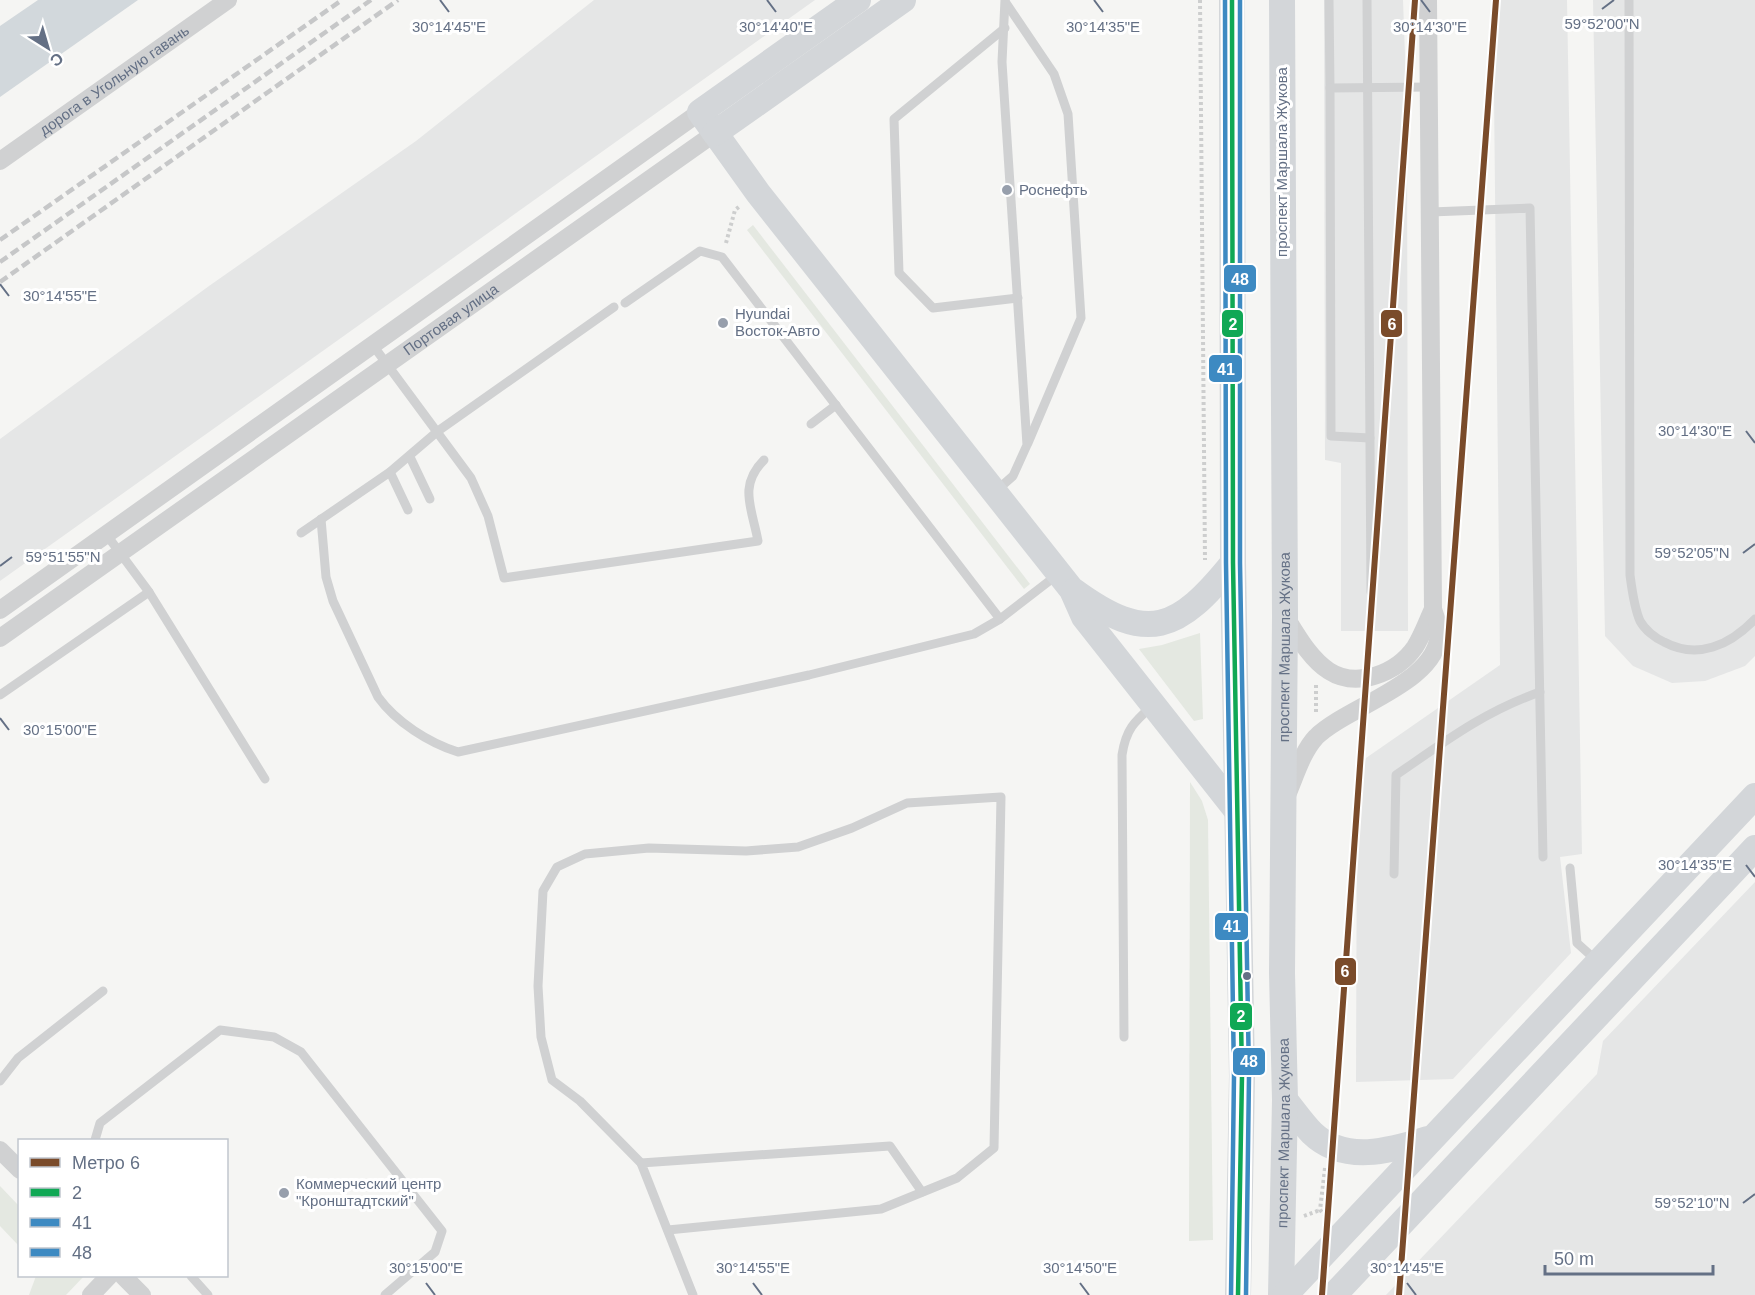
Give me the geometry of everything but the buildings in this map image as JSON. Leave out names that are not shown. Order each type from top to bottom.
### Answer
[{"type":"street","name":"дорога в Угольную гавань","points":[[0,161],[228,0]]},
{"type":"street","name":"Портовая улица","points":[[0,610],[858,0]]},
{"type":"street","name":"Портовая улица","points":[[0,638],[903,0]]},
{"type":"street","points":[[1232,0],[1233,563],[1242,1076],[1238,1295]]},
{"type":"street","name":"проспект Маршала Жукова","points":[[1282,0],[1286,616],[1282,973],[1285,1100],[1283,1295]]},
{"type":"street","points":[[1285,800],[1303,759],[1316,738],[1407,680],[1426,663],[1436,649],[1439,630],[1433,609],[1428,0]]},
{"type":"street","points":[[700,112],[763,200],[1066,582],[1084,617],[1237,811]]},
{"type":"street","points":[[1066,582],[1113,616],[1134,623],[1154,624],[1181,616],[1205,598],[1233,563]]},
{"type":"street","points":[[1286,616],[1308,650],[1328,671],[1346,678],[1364,678],[1383,673],[1402,662],[1415,647],[1433,609]]},
{"type":"street","points":[[1283,1295],[1755,796]]},
{"type":"street","points":[[1334,1295],[1755,848]]},
{"type":"street","points":[[1285,1100],[1320,1139],[1327,1144],[1354,1153],[1385,1152],[1431,1138]]},
{"type":"street","points":[[0,1150],[18,1168]]},
{"type":"street","points":[[91,1295],[108,1277]]},
{"type":"street","points":[[125,1277],[142,1295]]},
{"type":"lane","points":[[1329,0],[1331,436],[1370,438]]},
{"type":"lane","points":[[1367,0],[1371,592]]},
{"type":"lane","points":[[1629,0],[1630,575],[1634,602],[1641,623],[1655,638],[1671,646],[1691,651],[1716,648],[1743,632],[1755,619]]},
{"type":"lane","points":[[1006,1],[1002,62],[1028,445]]},
{"type":"lane","points":[[995,491],[1013,476],[1081,318],[1068,114],[1054,74],[1006,1]]},
{"type":"lane","points":[[1005,28],[894,119],[899,273],[933,308],[1018,298]]},
{"type":"lane","points":[[1330,88],[1430,87]]},
{"type":"lane","points":[[1431,212],[1530,208],[1543,857]]},
{"type":"lane","points":[[625,303],[700,251],[711,252],[722,257],[1000,619]]},
{"type":"lane","points":[[301,533],[390,472],[438,431],[614,307]]},
{"type":"lane","points":[[372,345],[471,478],[488,516],[504,578],[758,541],[747,486],[752,472],[764,460]]},
{"type":"lane","points":[[811,424],[836,405]]},
{"type":"lane","points":[[410,457],[430,499]]},
{"type":"lane","points":[[390,472],[408,510]]},
{"type":"lane","points":[[321,519],[326,577],[333,601],[378,697],[388,711],[441,747],[458,753],[809,675],[974,634],[1066,582]]},
{"type":"lane","points":[[106,534],[149,592],[265,779]]},
{"type":"lane","points":[[0,696],[149,592]]},
{"type":"lane","points":[[1394,874],[1396,775],[1466,727],[1504,705],[1540,692]]},
{"type":"lane","points":[[1124,1036],[1122,755],[1125,736],[1136,721],[1153,705]]},
{"type":"lane","points":[[668,1230],[881,1209],[957,1178],[994,1148],[1001,797],[907,803],[852,828],[798,847],[746,851],[649,848],[585,854],[557,867],[543,891],[538,986],[541,1037],[552,1080],[580,1101],[641,1163],[693,1295]]},
{"type":"lane","points":[[1570,868],[1577,943],[1598,963]]},
{"type":"lane","points":[[0,1081],[18,1058],[103,991]]},
{"type":"lane","points":[[94,1139],[100,1123],[220,1030],[274,1037],[301,1052],[442,1231],[435,1252],[385,1295]]},
{"type":"lane","points":[[641,1163],[890,1146],[922,1192]]},
{"type":"lane","points":[[193,1277],[208,1295]]},
{"type":"path","points":[[1200,0],[1205,571]]},
{"type":"path","points":[[722,257],[735,210],[741,206]]},
{"type":"path","points":[[1315,676],[1316,723]]},
{"type":"path","points":[[1300,1218],[1320,1210],[1325,1161]]},
{"type":"shaded area","points":[[38,0],[138,0],[0,97],[0,26]]},
{"type":"shaded area","points":[[594,0],[815,0],[0,581],[0,439],[209,286],[416,141]]},
{"type":"shaded area","points":[[1324,0],[1403,0],[1407,111],[1408,631],[1341,631],[1341,463],[1325,460]]},
{"type":"shaded area","points":[[1493,0],[1567,0],[1582,854],[1560,857],[1571,953],[1453,1079],[1356,1082],[1357,782],[1366,758],[1500,665]]},
{"type":"shaded area","points":[[1593,0],[1755,0],[1755,656],[1745,666],[1705,681],[1672,683],[1633,666],[1605,636]]},
{"type":"shaded area","points":[[753,225],[1030,584],[1024,589],[747,230]]},
{"type":"shaded area","points":[[1200,633],[1203,719],[1194,721],[1139,649],[1162,645]]},
{"type":"shaded area","points":[[1190,782],[1202,801],[1208,820],[1213,1240],[1189,1241]]},
{"type":"shaded area","points":[[1755,882],[1755,1295],[1386,1295],[1597,1074],[1603,1041]]},
{"type":"shaded area","points":[[0,1186],[18,1205],[18,1245],[0,1226]]},
{"type":"shaded area","points":[[36,1277],[83,1277],[66,1295],[29,1295]]},
{"type":"railway","points":[[0,240],[342,0]]},
{"type":"railway","points":[[0,262],[371,0]]},
{"type":"railway","points":[[0,282],[398,0]]},
{"type":"metro line","name":"6","points":[[1322,1295],[1415,0]]},
{"type":"metro line","name":"6","points":[[1399,1295],[1496,0]]},
{"type":"transit line","name":"41","points":[[1225,0],[1226,563],[1234,1076],[1231,1295]]},
{"type":"transit line","name":"2","points":[[1232,0],[1233,563],[1242,1076],[1238,1295]]},
{"type":"transit line","name":"48","points":[[1240,0],[1240,563],[1249,1076],[1246,1295]]},
{"type":"place","name":"Роснефть","points":[[1007,190]]},
{"type":"place","name":"Hyundai Восток-Авто","points":[[723,323]]},
{"type":"place","name":"Коммерческий центр \"Кронштадтский\"","points":[[284,1193]]}]
